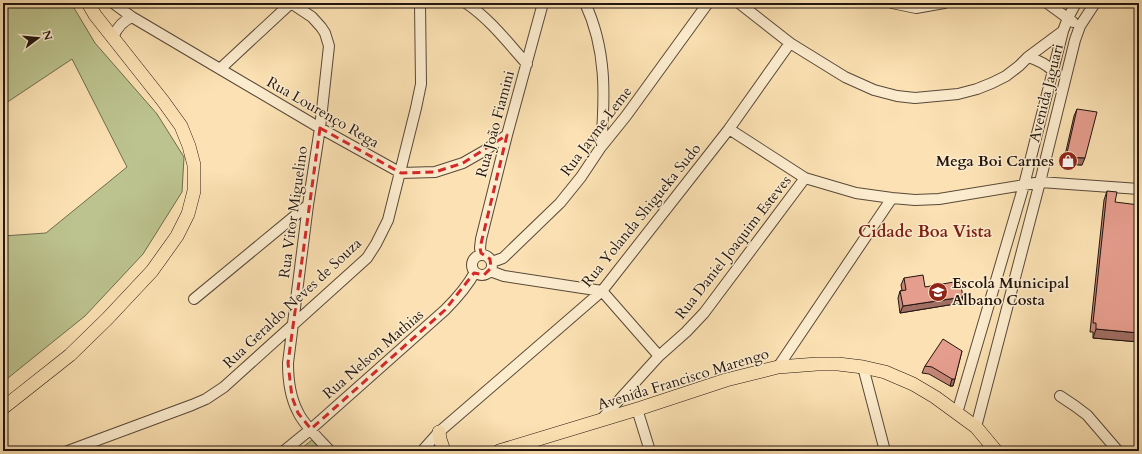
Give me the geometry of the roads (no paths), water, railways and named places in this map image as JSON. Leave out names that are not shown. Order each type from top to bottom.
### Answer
[{"type":"main road","points":[[3,408],[70,355],[107,319],[152,271],[176,236],[188,214],[194,191],[194,166],[189,146],[181,126],[164,101],[95,15],[88,3]]},
{"type":"main road","name":"Avenida Francisco Marengo","points":[[499,451],[600,421],[726,380],[778,367],[838,364],[863,367],[885,372],[913,384],[935,397],[976,427],[996,451]]},
{"type":"main road","points":[[439,432],[444,451]]},
{"type":"street","name":"Rua Lourenço Rega","points":[[113,3],[132,17],[220,69],[320,128],[401,173]]},
{"type":"street","points":[[220,69],[291,3]]},
{"type":"street","name":"Rua Vitor Miguelino","points":[[291,3],[312,17],[321,27],[325,33],[329,46],[320,128],[308,205],[288,363],[288,381],[292,398],[298,413],[330,451]]},
{"type":"street","name":"Rua Geraldo Neves de Souza","points":[[68,451],[206,398],[224,387],[367,258],[388,220],[401,173],[421,84],[420,3]]},
{"type":"street","points":[[466,3],[489,22],[527,64]]},
{"type":"street","name":"Rua João Fiamini","points":[[481,254],[481,240],[507,135],[543,3]]},
{"type":"street","points":[[585,3],[592,16],[604,75],[604,107],[601,147]]},
{"type":"street","name":"Rua Jayme Leme","points":[[491,266],[503,258],[560,203],[581,177],[601,147],[626,116],[708,3]]},
{"type":"street","points":[[739,3],[790,43],[844,77],[874,90],[897,96],[915,98],[958,94],[992,83],[1006,76],[1028,57],[1063,31]]},
{"type":"street","points":[[892,3],[916,8],[944,3]]},
{"type":"street","points":[[1047,3],[1080,26]]},
{"type":"street","points":[[1077,3],[1092,7]]},
{"type":"street","name":"Avenida Jaguari","points":[[957,413],[1024,186],[1063,31],[1068,18],[1077,3]]},
{"type":"street","name":"Avenida Jaguari","points":[[976,427],[1040,182],[1075,40],[1080,26],[1092,7]]},
{"type":"street","points":[[113,37],[122,23],[132,17]]},
{"type":"street","name":"Rua Yolanda Shigueka Sudo","points":[[422,451],[439,432],[602,291],[729,129],[790,43]]},
{"type":"street","points":[[1028,57],[1040,61],[1053,71]]},
{"type":"street","points":[[729,129],[805,178],[856,192],[892,198],[914,200],[939,199],[1024,186],[1040,182],[1139,189]]},
{"type":"street","points":[[401,173],[435,172],[463,163],[507,135]]},
{"type":"street","name":"Rua Daniel Joaquim Esteves","points":[[600,421],[659,356],[686,332],[704,313],[805,178]]},
{"type":"street","points":[[778,367],[892,198]]},
{"type":"street","points":[[194,299],[308,205]]},
{"type":"street","points":[[491,266],[484,275],[481,275],[475,272],[472,262],[475,257],[481,254],[488,256],[491,266],[504,276],[602,291],[659,356]]},
{"type":"street","name":"Rua Nelson Mathias","points":[[284,451],[311,429],[445,310],[468,284],[475,272]]},
{"type":"street","points":[[863,367],[885,451]]},
{"type":"street","points":[[1060,396],[1087,415],[1118,451]]},
{"type":"street","points":[[637,409],[650,451]]},
{"type":"place","name":"Mega Boi Carnes","points":[[1068,161]]},
{"type":"place","name":"Escola Municipal Albano Costa","points":[[938,292]]},
{"type":"district","name":"Cidade Boa Vista","points":[[925,231]]}]
